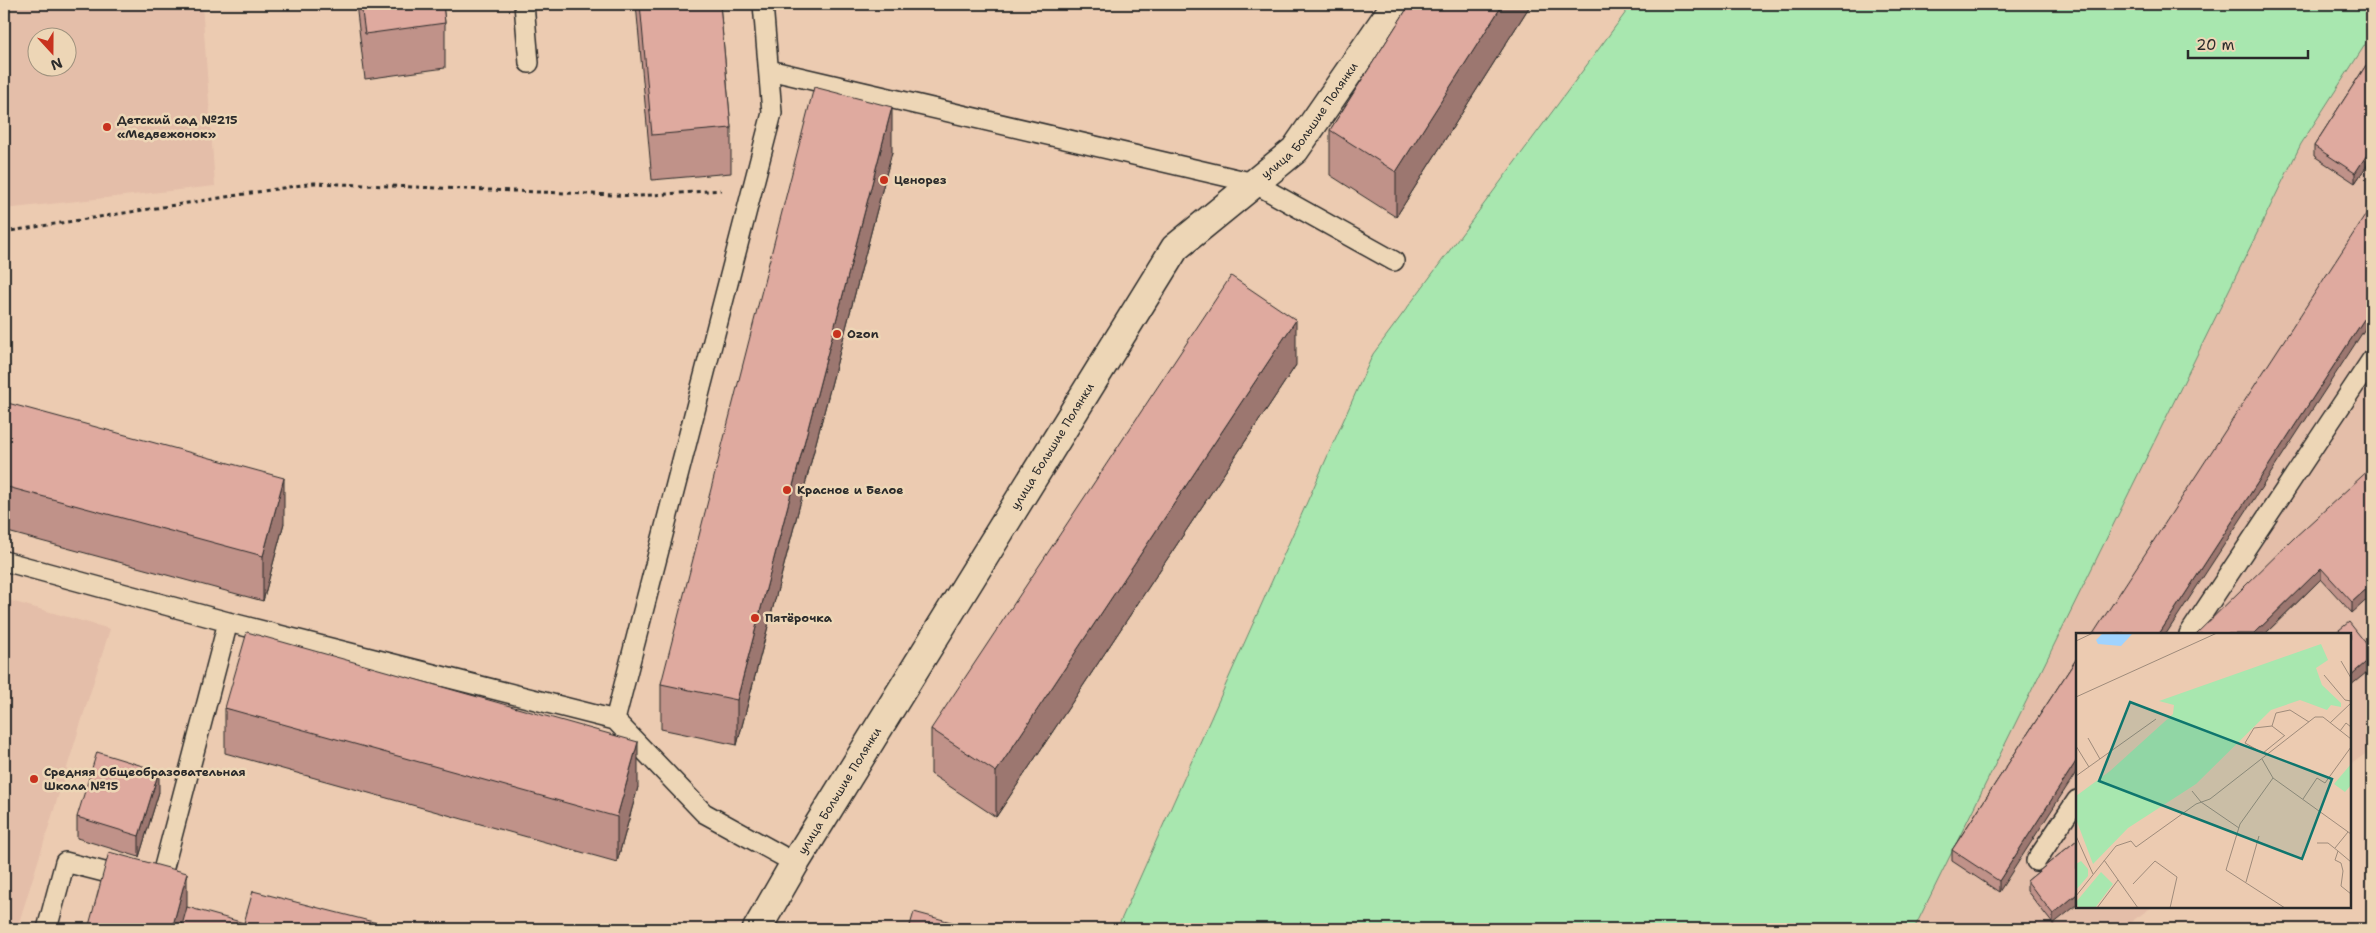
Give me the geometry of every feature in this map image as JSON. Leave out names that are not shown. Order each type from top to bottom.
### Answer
[{"type":"street","name":"улица Большие Полянки","points":[[757,929],[795,863],[1175,248],[1295,150],[1396,4]]},
{"type":"lane","points":[[524,4],[529,63]]},
{"type":"lane","points":[[615,720],[772,113],[763,4]]},
{"type":"lane","points":[[769,70],[1254,183],[1394,261]]},
{"type":"lane","points":[[2190,633],[2372,359]]},
{"type":"lane","points":[[4,561],[228,622],[615,720],[704,813],[795,863]]},
{"type":"lane","points":[[47,929],[64,862],[159,886],[228,622]]},
{"type":"lane","points":[[2036,861],[2076,801]]},
{"type":"path","points":[[4,232],[314,183],[639,196],[752,188]]},
{"type":"shaded area","name":"Детский сад №215 «Медвежонок»","points":[[4,4],[202,4],[215,186],[4,209]]},
{"type":"shaded area","points":[[2372,34],[2372,749],[2351,764],[2351,633],[2076,633],[2076,908],[2151,908],[2121,929],[1914,929],[2301,144]]},
{"type":"shaded area","name":"Средняя Общеобразовательная Школа №15","points":[[4,599],[110,629],[17,929],[4,929]]},
{"type":"green space","points":[[1632,4],[2372,4],[2372,34],[2301,144],[1914,929],[1117,929],[1373,354]]},
{"type":"building","points":[[361,4],[443,4],[445,23],[365,34]]},
{"type":"building","points":[[640,4],[720,4],[731,128],[652,135]]},
{"type":"building","points":[[1410,4],[1503,4],[1396,172],[1330,130]]},
{"type":"building","points":[[2372,56],[2372,147],[2355,173],[2314,146]]},
{"type":"building","points":[[814,87],[892,107],[737,700],[661,684]]},
{"type":"building","points":[[2372,205],[2372,307],[2160,633],[2094,633]]},
{"type":"building","points":[[1231,276],[1296,320],[996,772],[931,729]]},
{"type":"building","points":[[4,402],[284,478],[263,556],[4,486]]},
{"type":"building","points":[[2372,467],[2372,584],[2352,602],[2321,568],[2255,633],[2197,633],[2294,538]]},
{"type":"building","points":[[2349,622],[2372,651],[2372,657],[2351,675],[2351,633],[2335,633]]},
{"type":"building","points":[[247,632],[638,742],[617,817],[225,708]]},
{"type":"building","points":[[2076,660],[2076,762],[1999,881],[1952,850]]},
{"type":"building","points":[[97,752],[159,771],[139,836],[77,817]]},
{"type":"building","points":[[2076,841],[2076,895],[2053,914],[2027,881]]},
{"type":"building","points":[[109,852],[187,873],[172,929],[88,929]]},
{"type":"building","points":[[253,891],[385,925],[384,929],[181,929],[187,907],[244,923]]},
{"type":"building","points":[[914,912],[977,929],[909,929]]},
{"type":"place","name":"Детский сад №215 «Медвежонок»","points":[[107,127]]},
{"type":"place","name":"Ценорез","points":[[884,180]]},
{"type":"place","name":"Ozon","points":[[837,334]]},
{"type":"place","name":"Красное и Белое","points":[[787,490]]},
{"type":"place","name":"Пятёрочка","points":[[755,618]]},
{"type":"place","name":"Средняя Общеобразовательная Школа №15","points":[[34,779]]}]
